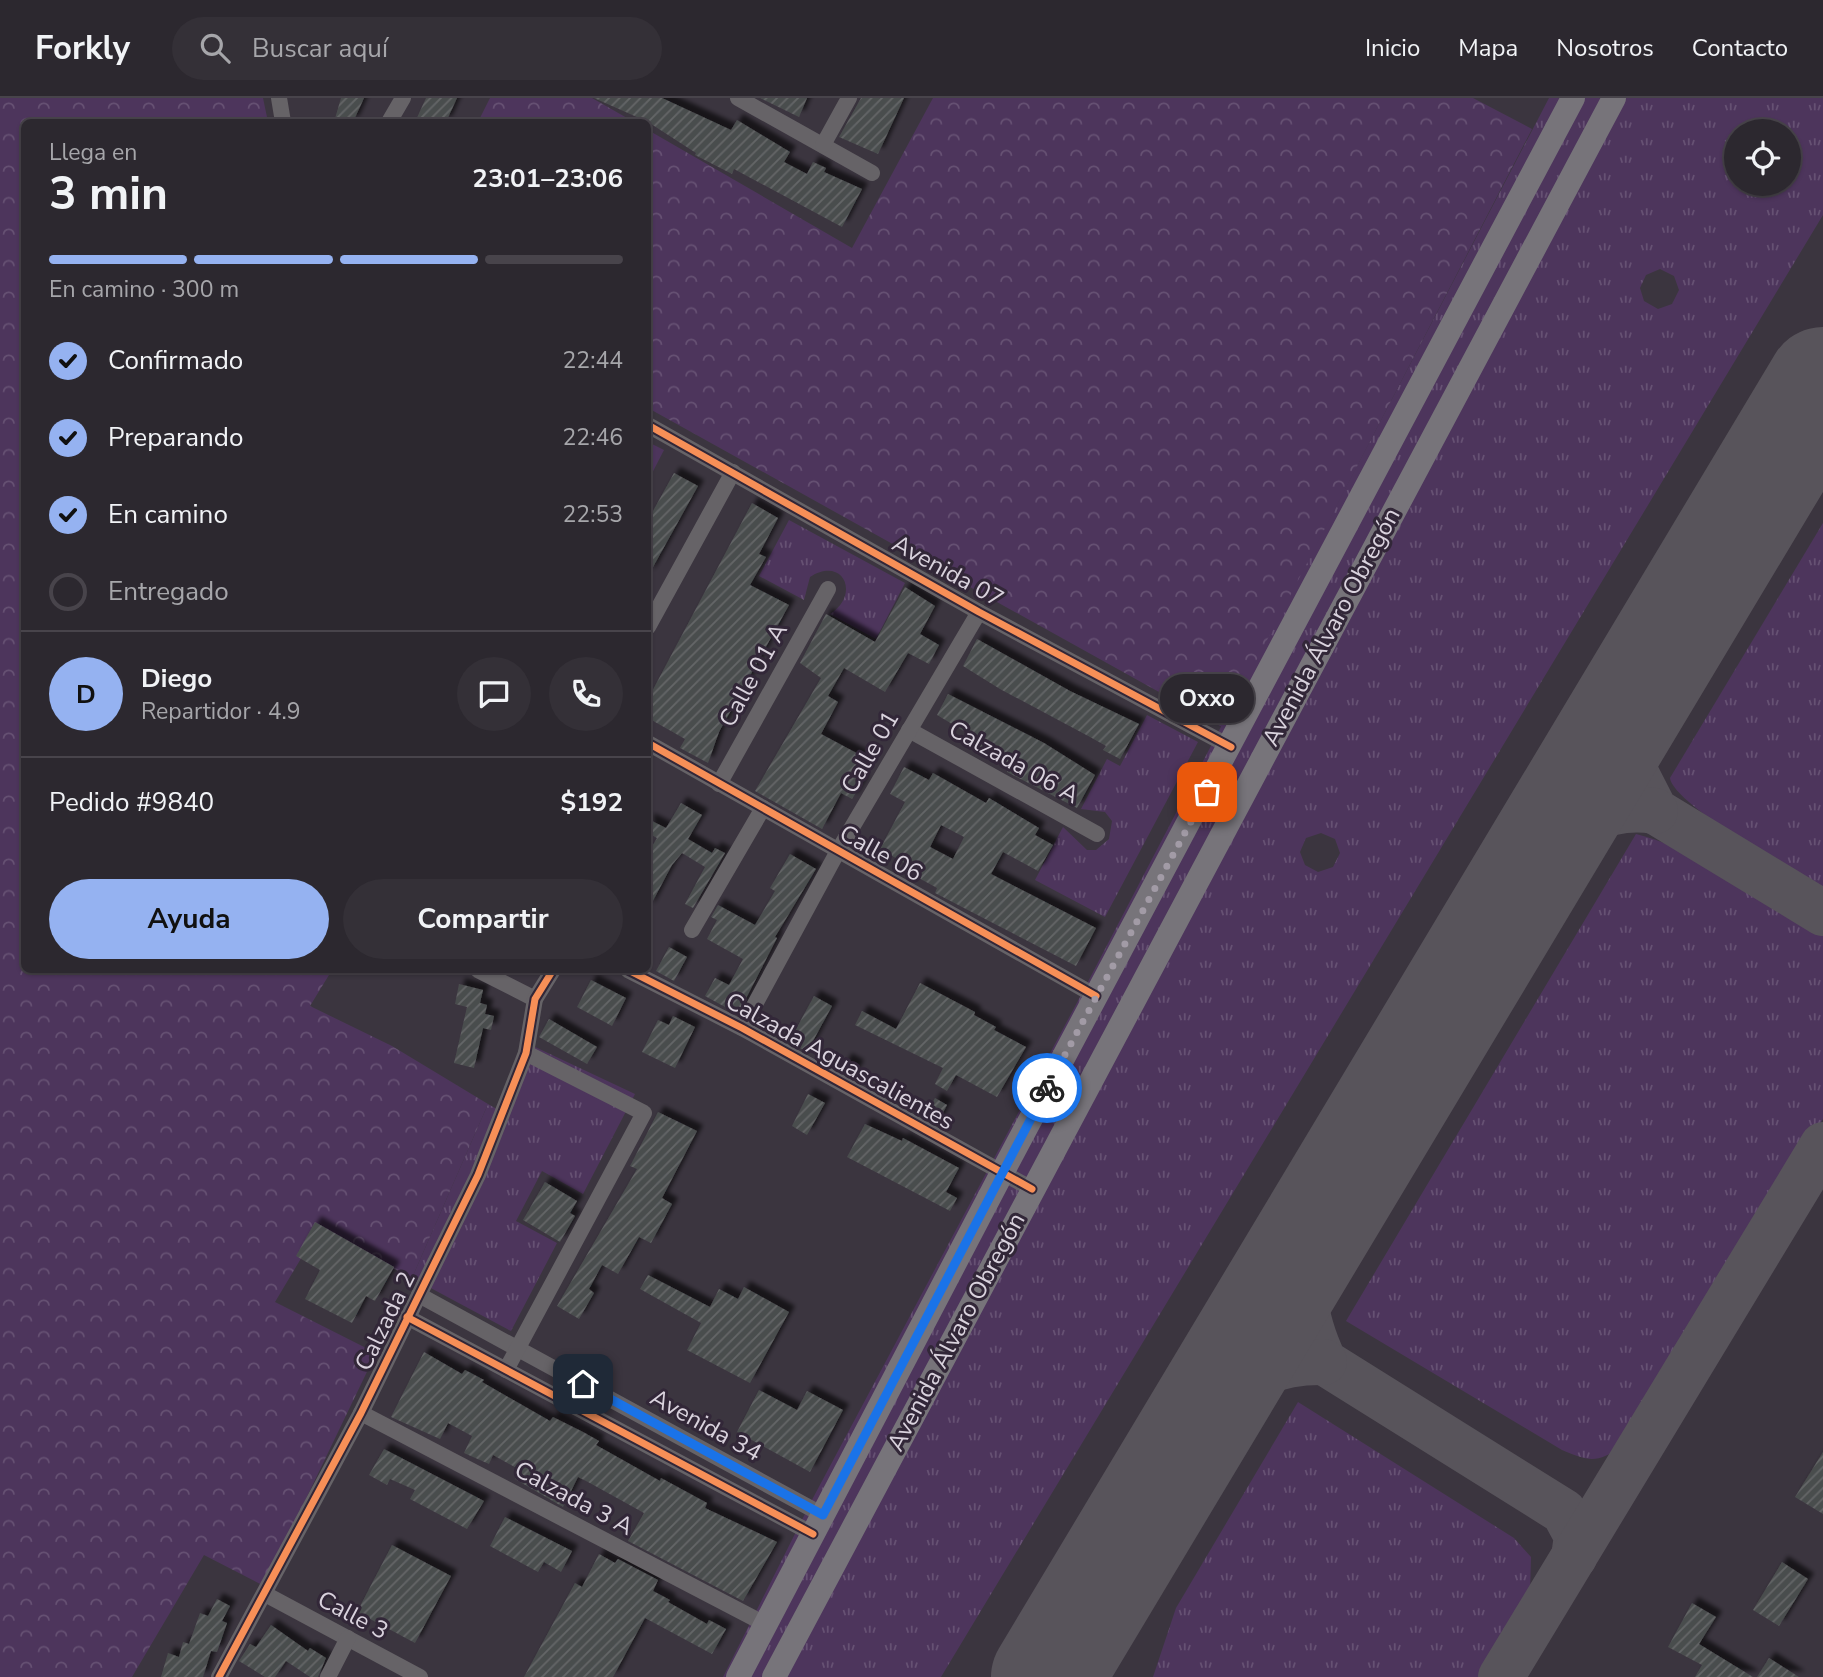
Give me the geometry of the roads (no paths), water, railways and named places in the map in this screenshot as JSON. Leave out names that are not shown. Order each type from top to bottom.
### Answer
[{"type":"main road","name":"Avenida Álvaro Obregón","points":[[738,1677],[1002,1173],[1231,747],[1573,98]]},
{"type":"main road","name":"Avenida Álvaro Obregón","points":[[775,1677],[1614,98]]},
{"type":"street","points":[[279,98],[282,119]]},
{"type":"street","points":[[391,119],[403,98]]},
{"type":"street","points":[[738,98],[872,173]]},
{"type":"street","points":[[823,145],[849,98]]},
{"type":"street","name":"Avenida 07","points":[[651,427],[979,612],[1231,747]]},
{"type":"street","points":[[651,622],[733,472]]},
{"type":"street","name":"Calle 01 A","points":[[719,784],[828,589]]},
{"type":"street","name":"Calle 01","points":[[741,1028],[838,851],[979,612]]},
{"type":"street","name":"Calzada 06 A","points":[[909,730],[1097,834]]},
{"type":"street","name":"Calle 06","points":[[651,745],[1096,996]]},
{"type":"street","points":[[692,930],[763,808]]},
{"type":"street","points":[[484,973],[535,999]]},
{"type":"street","name":"Calzada 2","points":[[219,1677],[362,1413],[478,1175],[526,1053],[535,999],[551,973]]},
{"type":"street","name":"Calzada Aguascalientes","points":[[634,973],[741,1028],[1032,1189]]},
{"type":"street","points":[[506,1370],[643,1113],[526,1053]]},
{"type":"street","name":"Avenida 34","points":[[419,1295],[702,1449],[818,1525]]},
{"type":"street","name":"Avenida 34","points":[[407,1317],[691,1469],[818,1525]]},
{"type":"street","name":"Calzada 3 A","points":[[362,1413],[765,1624]]},
{"type":"street","points":[[691,1469],[702,1449]]},
{"type":"street","name":"Calle 3","points":[[265,1594],[420,1677]]},
{"type":"street","points":[[328,1677],[348,1639]]},
{"type":"place","name":"Oxxo","points":[[1207,792]]}]
